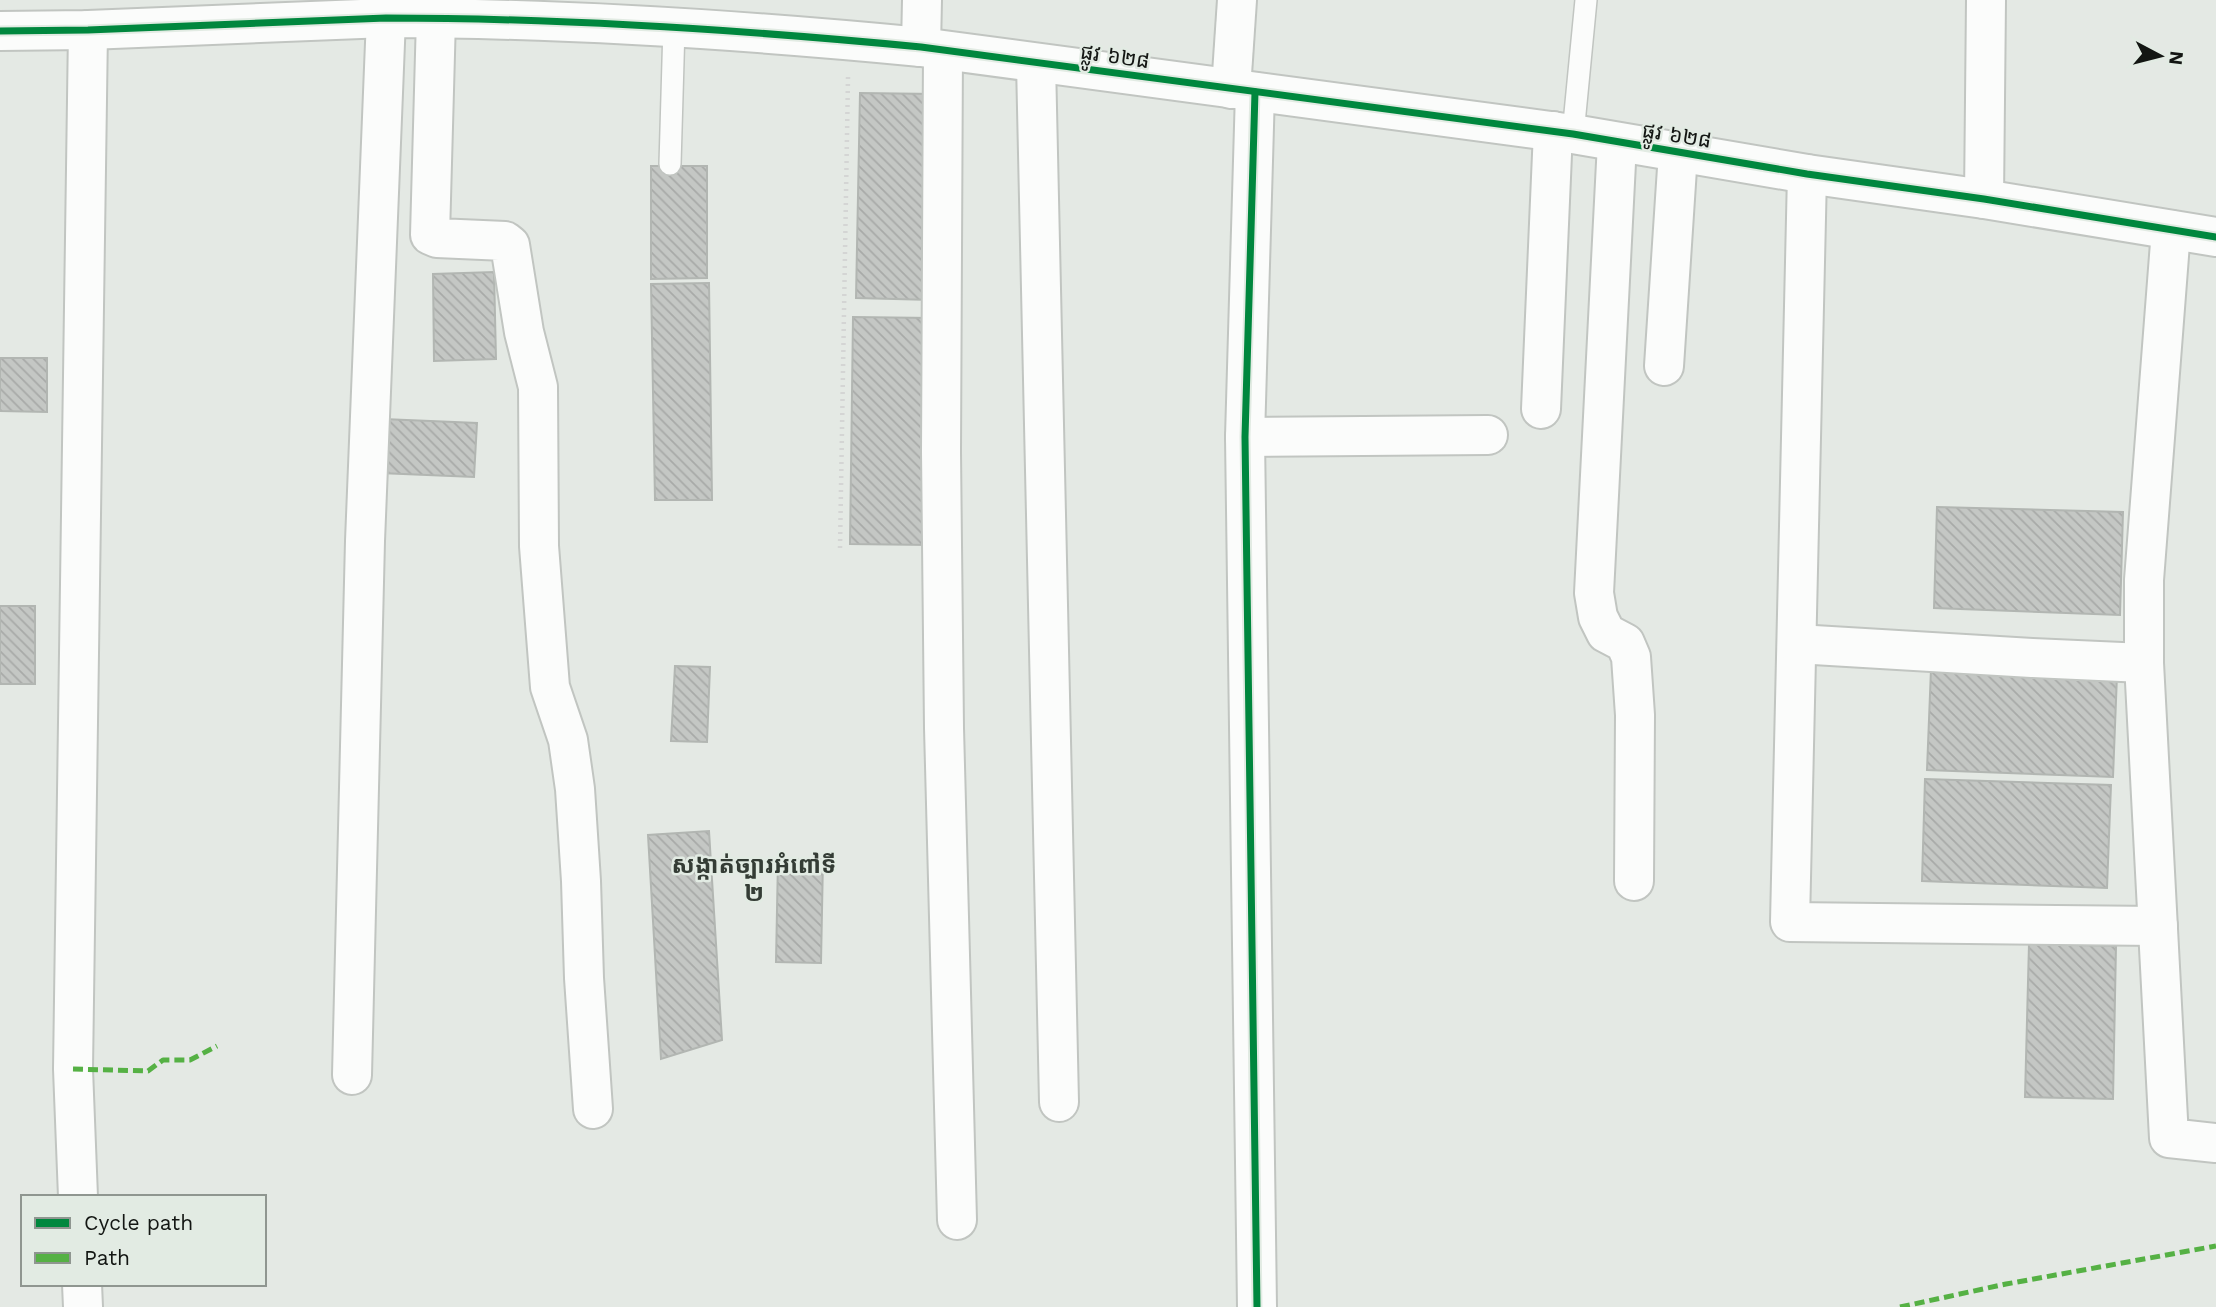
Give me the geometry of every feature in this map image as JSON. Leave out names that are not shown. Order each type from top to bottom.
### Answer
[{"type":"street","points":[[922,0],[932,49],[944,728],[957,1220]]},
{"type":"street","points":[[1237,0],[1243,91],[1257,1307]]},
{"type":"street","points":[[1984,199],[1986,0]]},
{"type":"street","name":"ផ្លូវ ៦២៨","points":[[0,31],[88,30],[278,11],[386,18],[674,27],[848,40],[1563,132],[1807,174],[1984,199],[2216,237]]},
{"type":"street","points":[[352,1076],[365,541],[386,18]]},
{"type":"street","points":[[436,18],[430,235],[438,238],[505,241],[510,246],[524,332],[538,387],[540,546],[550,687],[568,740],[575,789],[593,1109]]},
{"type":"street","points":[[78,1195],[73,1069],[88,30]]},
{"type":"street","points":[[1036,63],[1059,1102]]},
{"type":"street","points":[[1541,409],[1563,132]]},
{"type":"street","points":[[1617,143],[1594,593],[1598,617],[1606,633],[1625,643],[1631,657],[1635,715],[1634,881]]},
{"type":"street","points":[[1664,366],[1678,153]]},
{"type":"street","points":[[1807,174],[1790,922],[2158,926]]},
{"type":"street","points":[[2171,230],[2144,580],[2144,663],[2169,1138],[2216,1143]]},
{"type":"street","points":[[1245,437],[1488,435]]},
{"type":"street","points":[[1797,644],[2144,663]]},
{"type":"street","points":[[82,1286],[83,1307]]},
{"type":"lane","points":[[1563,132],[1586,0]]},
{"type":"lane","points":[[670,164],[674,27]]},
{"type":"path","points":[[840,548],[848,40]]},
{"type":"building","points":[[860,93],[935,94],[932,300],[856,298]]},
{"type":"building","points":[[651,166],[707,166],[707,278],[651,279]]},
{"type":"building","points":[[494,272],[496,359],[434,361],[433,274]]},
{"type":"building","points":[[709,283],[712,500],[655,500],[651,284]]},
{"type":"building","points":[[853,317],[932,318],[930,545],[850,544]]},
{"type":"building","points":[[0,358],[47,358],[47,412],[0,411]]},
{"type":"building","points":[[383,419],[477,423],[474,477],[380,473]]},
{"type":"building","points":[[1937,507],[2123,512],[2120,615],[1934,608]]},
{"type":"building","points":[[0,606],[35,606],[35,684],[0,684]]},
{"type":"building","points":[[675,666],[710,667],[707,742],[671,741]]},
{"type":"building","points":[[1931,669],[2117,675],[2113,777],[1927,770]]},
{"type":"building","points":[[1925,779],[2111,785],[2107,888],[1922,881]]},
{"type":"building","points":[[709,831],[722,1040],[661,1059],[648,835]]},
{"type":"building","points":[[778,859],[823,859],[821,963],[776,962]]},
{"type":"building","points":[[2029,944],[2116,946],[2113,1099],[2025,1097]]},
{"type":"marked path","points":[[73,1069],[148,1071],[163,1060],[190,1060],[217,1046]]},
{"type":"marked path","points":[[1900,1307],[2006,1284],[2216,1246]]},
{"type":"cycle path","points":[[0,31],[386,18],[520,20],[788,35],[921,47],[1573,134],[1807,174],[1984,199],[2216,237]]},
{"type":"cycle path","points":[[1255,92],[1245,437],[1257,1307]]},
{"type":"district","name":"សង្កាត់ច្បារអំពៅទី ២","points":[[754,879]]}]
